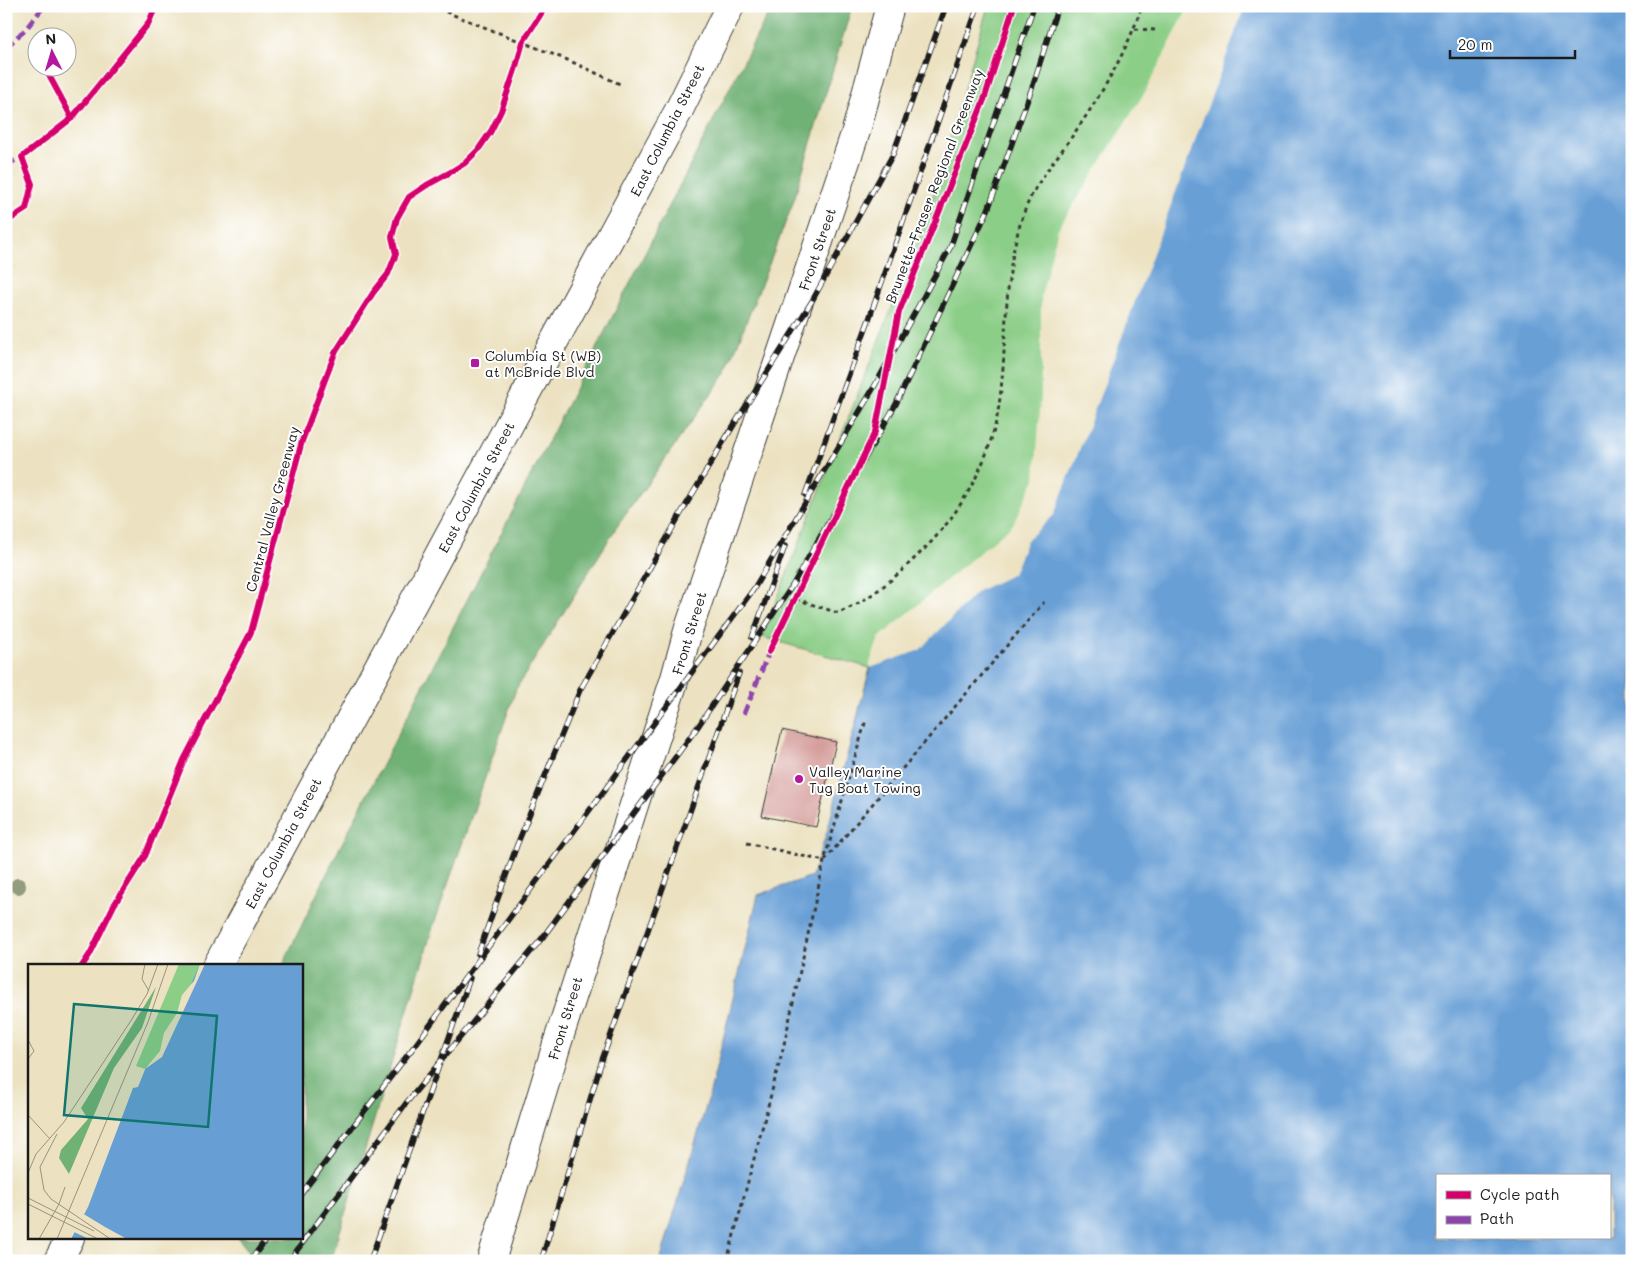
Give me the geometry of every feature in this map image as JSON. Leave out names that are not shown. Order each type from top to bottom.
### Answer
[{"type":"main road","name":"East Columbia Street","points":[[218,964],[679,110],[730,6]]},
{"type":"main road","name":"Front Street","points":[[491,1261],[557,1044],[675,678],[688,631],[856,131],[890,6]]},
{"type":"main road","points":[[58,1261],[69,1240]]},
{"type":"path","points":[[431,6],[570,60],[622,85]]},
{"type":"path","points":[[796,599],[838,614],[851,608],[876,592],[901,572],[933,542],[956,512],[987,453],[996,418],[1001,380],[1007,285],[1014,246],[1027,204],[1050,166],[1092,107],[1122,57],[1135,29],[1142,6]]},
{"type":"path","points":[[1135,29],[1156,30]]},
{"type":"path","points":[[520,52],[527,35]]},
{"type":"path","points":[[792,608],[800,590]]},
{"type":"path","points":[[824,861],[1044,602]]},
{"type":"path","points":[[727,1261],[784,1049],[824,861],[866,720]]},
{"type":"path","points":[[747,843],[824,861]]},
{"type":"green space","points":[[772,6],[852,6],[792,206],[726,373],[616,528],[516,689],[433,927],[331,1261],[257,1261],[240,1240],[302,1240],[302,964],[283,964],[333,861]]},
{"type":"green space","points":[[988,6],[1191,6],[1043,396],[1038,479],[1015,525],[881,640],[870,668],[762,637],[924,226]]},
{"type":"water","points":[[1191,6],[1632,6],[1632,1261],[660,1261],[710,1093],[758,895],[812,876],[827,832],[870,668],[881,640],[1015,525],[1038,480],[1147,93]]},
{"type":"pier","points":[[1189,6],[1245,6],[1054,515],[1027,540],[1013,574],[978,591],[920,650],[870,668],[879,638],[1013,524],[1035,479],[1041,396],[1041,297],[1058,229],[1145,92]]},
{"type":"building","name":"Valley Marine Tug Boat Towing","points":[[782,730],[836,742],[816,827],[762,816]]},
{"type":"railway","points":[[478,954],[517,845],[580,690],[727,436],[812,301],[893,154],[946,6]]},
{"type":"railway","points":[[805,495],[867,325],[978,6]]},
{"type":"railway","points":[[302,1193],[416,1044],[753,590],[873,389],[950,248],[1034,6]]},
{"type":"railway","points":[[289,1261],[407,1102],[543,937],[699,725],[792,586],[896,404],[988,210],[1033,85],[1058,6]]},
{"type":"railway","points":[[752,638],[785,546]]},
{"type":"railway","points":[[541,1261],[602,1060],[739,673]]},
{"type":"railway","points":[[370,1261],[470,978]]},
{"type":"railway","points":[[250,1261],[266,1240]]},
{"type":"marked path","points":[[6,47],[25,30],[44,6]]},
{"type":"marked path","points":[[6,165],[22,157]]},
{"type":"marked path","points":[[744,714],[769,652]]},
{"type":"cycle path","points":[[72,118],[148,24],[156,6]]},
{"type":"cycle path","name":"Central Valley Greenway","points":[[83,964],[114,905],[145,856],[184,760],[251,632],[302,441],[335,353],[373,293],[388,274],[396,254],[392,237],[397,218],[409,197],[465,163],[478,150],[491,131],[501,111],[523,42],[546,6]]},
{"type":"cycle path","name":"Brunette-Fraser Regional Greenway","points":[[769,652],[875,432],[899,312],[984,100],[1014,6]]},
{"type":"cycle path","points":[[6,222],[26,209],[32,184],[22,157],[72,118],[50,78]]},
{"type":"place","name":"Columbia St (WB) at McBride Blvd","points":[[475,363]]},
{"type":"place","name":"Valley Marine Tug Boat Towing","points":[[799,779]]}]
